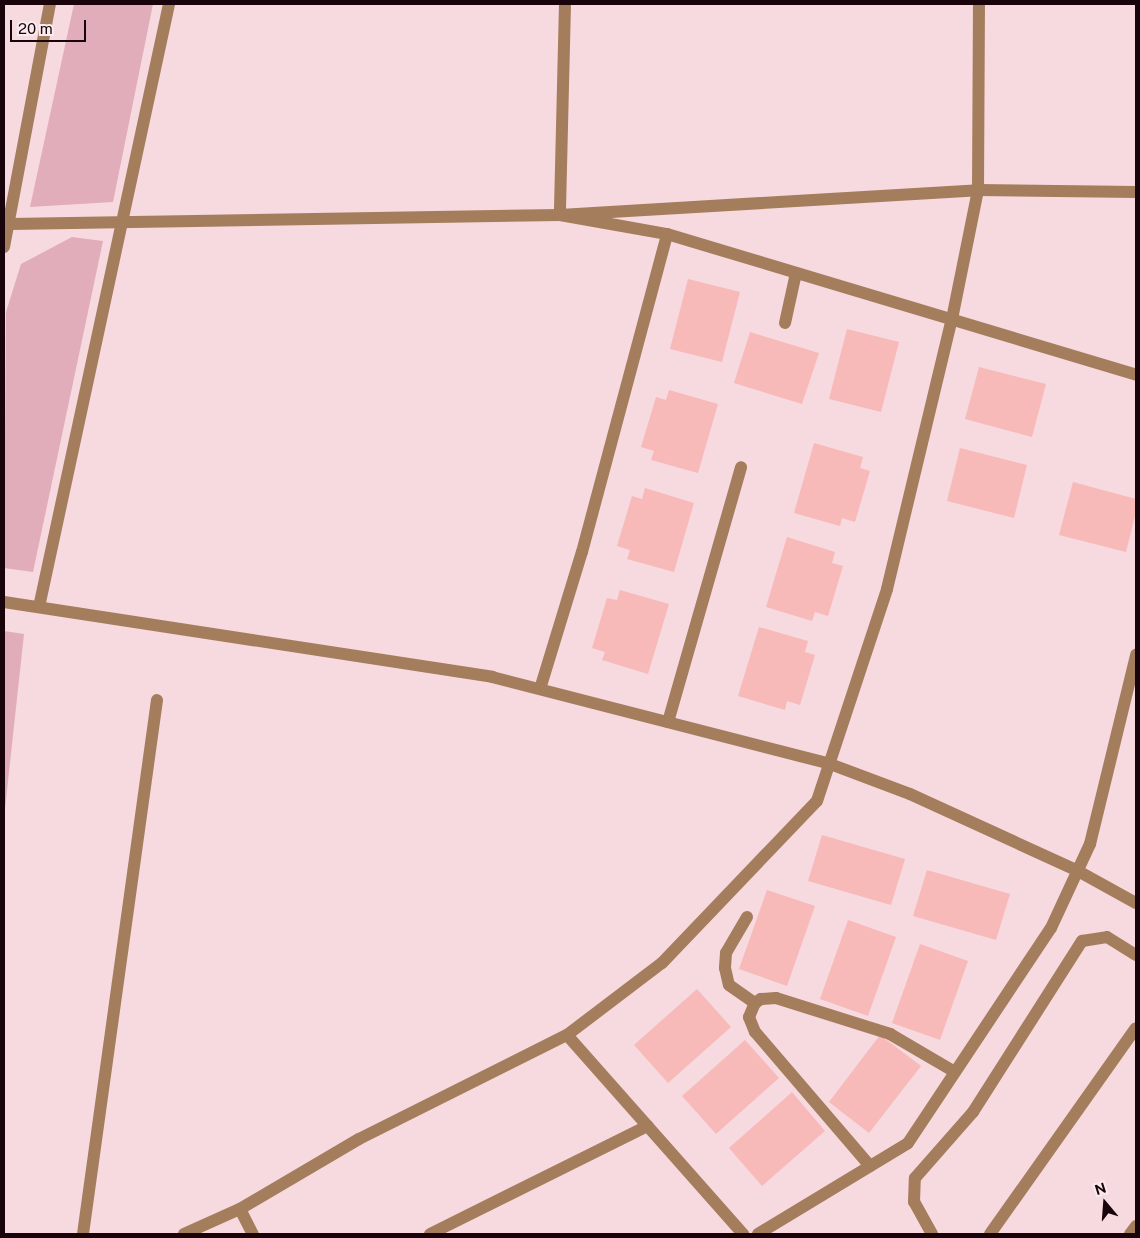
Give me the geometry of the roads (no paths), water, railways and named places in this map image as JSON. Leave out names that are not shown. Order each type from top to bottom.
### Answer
[{"type":"street","points":[[4,247],[10,224],[50,4]]},
{"type":"street","points":[[39,608],[169,4]]},
{"type":"street","points":[[560,215],[565,4]]},
{"type":"street","points":[[184,1234],[240,1209],[359,1139],[567,1035],[662,963],[817,801],[887,589],[952,319],[978,190],[979,4]]},
{"type":"street","points":[[10,224],[560,215],[978,190],[1136,192]]},
{"type":"street","points":[[560,215],[667,234],[1136,375]]},
{"type":"street","points":[[540,689],[582,552],[667,234]]},
{"type":"street","points":[[785,323],[796,272]]},
{"type":"street","points":[[668,722],[741,467]]},
{"type":"street","points":[[4,602],[492,676],[830,764],[910,794],[1078,871],[1136,903]]},
{"type":"street","points":[[758,1234],[908,1143],[1051,928],[1090,844],[1136,655]]},
{"type":"street","points":[[83,1234],[157,700]]},
{"type":"street","points":[[747,917],[726,953],[724,968],[729,985],[755,1003]]},
{"type":"street","points":[[932,1234],[914,1202],[915,1178],[973,1112],[1082,940],[1107,937],[1136,955]]},
{"type":"street","points":[[870,1166],[754,1032],[749,1017],[755,1003],[761,999],[776,998],[890,1034],[955,1072]]},
{"type":"street","points":[[990,1234],[1136,1028]]},
{"type":"street","points":[[567,1035],[743,1234]]},
{"type":"street","points":[[430,1234],[648,1126]]},
{"type":"street","points":[[240,1209],[253,1234]]},
{"type":"street","points":[[1130,1234],[1136,1226]]}]
